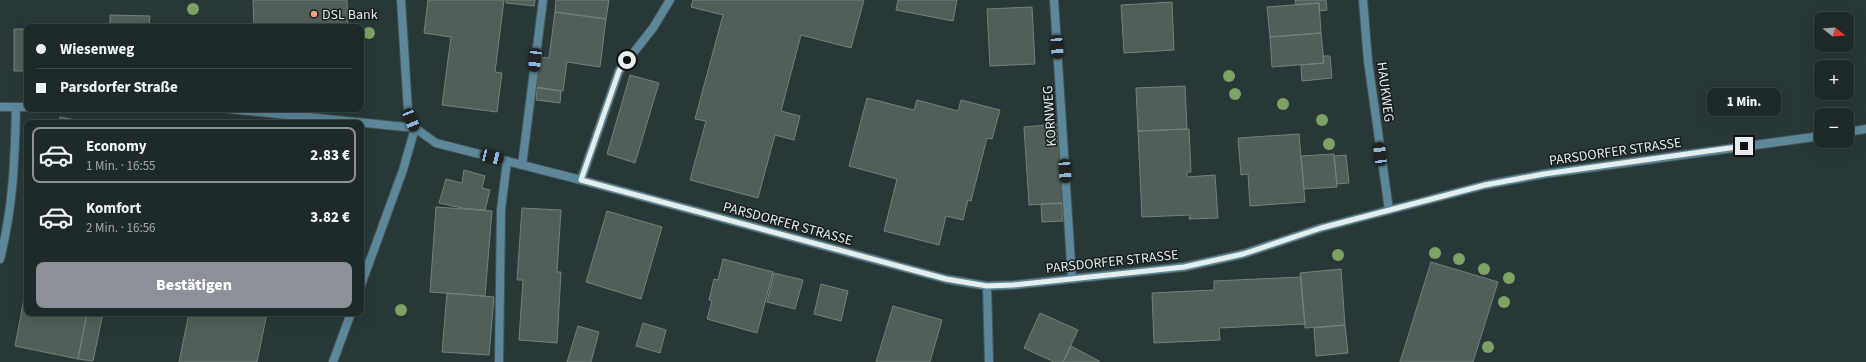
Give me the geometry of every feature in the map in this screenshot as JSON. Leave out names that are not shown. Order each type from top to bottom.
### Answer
[{"type":"street","points":[[364,277],[402,170],[415,128],[408,111],[401,0]]},
{"type":"street","points":[[522,165],[543,0]]},
{"type":"street","points":[[581,180],[619,71],[653,28],[670,0]]},
{"type":"street","name":"KORNWEG","points":[[1054,0],[1072,279]]},
{"type":"street","name":"HAUKWEG","points":[[1363,0],[1368,61],[1389,210]]},
{"type":"street","points":[[0,107],[24,107]]},
{"type":"street","points":[[0,259],[8,228],[15,171],[16,107]]},
{"type":"street","points":[[259,112],[337,120]]},
{"type":"street","points":[[364,123],[415,128]]},
{"type":"street","name":"PARSDORFER STRASSE","points":[[415,128],[436,143],[581,180],[946,279],[987,286],[1184,267],[1243,254],[1321,228],[1485,185],[1544,174],[1814,137]]},
{"type":"street","points":[[1854,131],[1866,129]]},
{"type":"street","points":[[498,362],[501,210],[507,161]]},
{"type":"street","points":[[987,286],[989,362]]},
{"type":"street","points":[[333,362],[350,316]]},
{"type":"building","points":[[253,0],[347,0],[348,24],[254,24]]},
{"type":"building","points":[[428,0],[504,0],[495,72],[502,73],[497,112],[442,105],[451,37],[424,33]]},
{"type":"building","points":[[506,0],[535,0],[534,6],[506,3]]},
{"type":"building","points":[[556,0],[609,0],[606,19],[555,12]]},
{"type":"building","points":[[693,0],[864,0],[851,48],[801,35],[781,111],[800,116],[794,140],[775,135],[758,198],[690,180],[706,121],[695,119],[723,15],[691,7]]},
{"type":"building","points":[[898,0],[957,0],[953,21],[896,10]]},
{"type":"building","points":[[1295,0],[1326,0],[1327,10],[1319,11],[1319,3],[1296,5]]},
{"type":"building","points":[[1172,2],[1174,50],[1124,53],[1121,5]]},
{"type":"building","points":[[1319,3],[1321,33],[1270,37],[1267,7]]},
{"type":"building","points":[[1032,7],[1035,64],[990,66],[987,9]]},
{"type":"building","points":[[555,12],[606,19],[600,67],[567,62],[563,91],[536,87],[540,57],[549,58]]},
{"type":"building","points":[[110,15],[150,16],[149,24],[110,24]]},
{"type":"building","points":[[14,29],[24,29],[24,71],[14,71]]},
{"type":"building","points":[[1321,33],[1324,63],[1272,67],[1270,37]]},
{"type":"building","points":[[1323,56],[1330,56],[1332,78],[1302,81],[1301,65],[1324,63]]},
{"type":"building","points":[[630,75],[659,83],[635,163],[607,154]]},
{"type":"building","points":[[1185,86],[1187,129],[1138,131],[1136,88]]},
{"type":"building","points":[[537,88],[561,91],[560,103],[536,100]]},
{"type":"building","points":[[867,98],[914,110],[917,100],[958,111],[961,100],[1000,110],[992,139],[987,138],[971,201],[968,200],[963,220],[946,216],[939,245],[884,231],[897,179],[849,166]]},
{"type":"building","points":[[60,117],[76,120],[60,120]]},
{"type":"building","points":[[1058,124],[1063,203],[1029,205],[1024,127]]},
{"type":"building","points":[[1189,129],[1191,172],[1187,172],[1187,177],[1215,175],[1218,218],[1189,219],[1190,215],[1142,217],[1138,131]]},
{"type":"building","points":[[1299,134],[1305,202],[1250,206],[1248,174],[1241,175],[1238,138]]},
{"type":"building","points":[[1334,154],[1337,187],[1304,189],[1301,156]]},
{"type":"building","points":[[1346,155],[1349,183],[1337,184],[1334,156]]},
{"type":"building","points":[[464,170],[485,176],[482,188],[490,190],[485,210],[462,208],[439,203],[446,179],[462,183]]},
{"type":"building","points":[[1062,203],[1063,221],[1042,222],[1041,204]]},
{"type":"building","points":[[436,207],[492,211],[485,296],[430,292]]},
{"type":"building","points":[[522,208],[561,210],[557,272],[561,272],[557,343],[519,340],[523,280],[517,280]]},
{"type":"building","points":[[607,211],[662,227],[641,299],[586,282]]},
{"type":"building","points":[[723,259],[773,272],[757,333],[707,319],[712,301],[709,300],[714,279],[718,280]]},
{"type":"building","points":[[1431,262],[1498,282],[1473,362],[1400,362]]},
{"type":"building","points":[[1341,269],[1345,325],[1305,328],[1300,273]]},
{"type":"building","points":[[774,273],[803,280],[795,309],[767,302]]},
{"type":"building","points":[[1301,277],[1305,324],[1219,328],[1220,340],[1154,343],[1152,293],[1214,290],[1214,281]]},
{"type":"building","points":[[821,284],[848,291],[841,321],[814,314]]},
{"type":"building","points":[[447,293],[494,297],[489,355],[442,352]]},
{"type":"building","points":[[24,299],[24,316],[86,316],[78,359],[15,346]]},
{"type":"building","points":[[893,306],[942,320],[930,362],[876,362]]},
{"type":"building","points":[[1040,313],[1078,330],[1063,362],[1054,362],[1024,348]]},
{"type":"building","points":[[86,316],[102,316],[93,361],[78,359]]},
{"type":"building","points":[[188,316],[266,316],[257,362],[179,362]]},
{"type":"building","points":[[643,323],[666,330],[660,353],[636,346]]},
{"type":"building","points":[[1345,325],[1348,353],[1316,356],[1314,328]]},
{"type":"building","points":[[578,326],[599,332],[591,362],[567,362]]},
{"type":"building","points":[[1071,346],[1099,361],[1099,362],[1063,362]]},
{"type":"place","name":"DSL Bank","points":[[314,14]]},
{"type":"route","points":[[627,60],[619,71],[581,180],[946,279],[987,286],[1013,285],[1184,267],[1243,254],[1321,228],[1485,185],[1544,174],[1744,146]]}]
